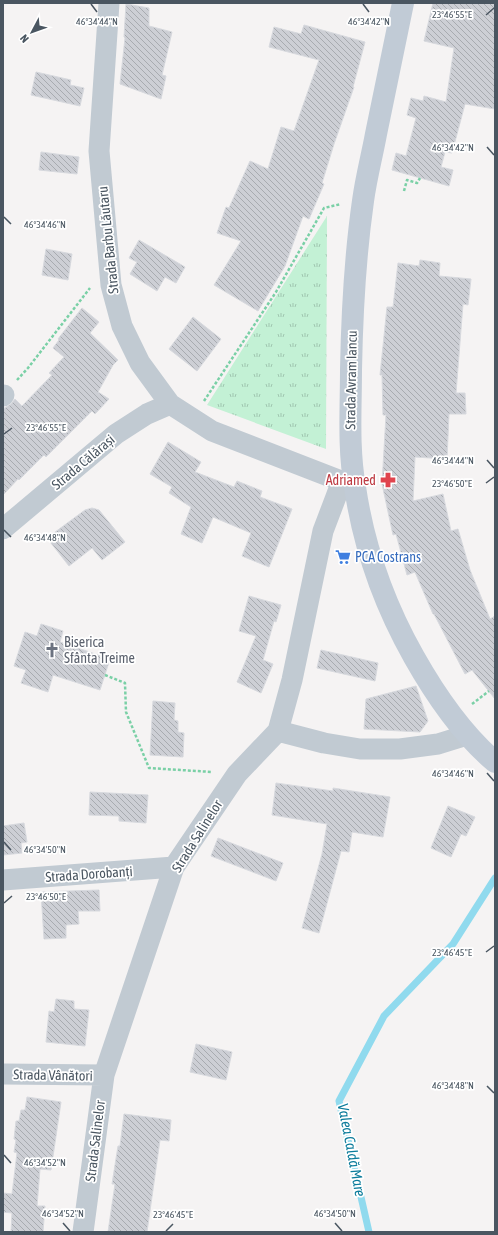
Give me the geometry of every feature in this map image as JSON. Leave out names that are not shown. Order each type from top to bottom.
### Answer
[{"type":"main road","name":"Strada Avram Iancu","points":[[403,3],[363,198],[352,317],[348,483],[367,547],[384,596],[401,634],[426,679],[447,709],[467,735],[495,762]]},
{"type":"street","name":"Strada Barbu Lăutaru","points":[[109,3],[99,151],[111,285],[122,326],[137,357],[170,404],[212,431],[348,483]]},
{"type":"street","name":"Strada Călărași","points":[[3,529],[116,434],[147,414],[170,404]]},
{"type":"street","name":"Strada Salinelor","points":[[83,1232],[104,1075],[174,867],[237,774],[278,732],[292,680],[323,531],[348,483]]},
{"type":"street","points":[[278,732],[324,743],[360,749],[400,749],[438,744],[467,735]]},
{"type":"street","name":"Strada Dorobanți","points":[[3,880],[174,867]]},
{"type":"street","name":"Strada Vânători","points":[[3,1074],[104,1075]]},
{"type":"path","points":[[404,191],[407,180],[417,183],[420,178]]},
{"type":"path","points":[[192,418],[276,292],[324,208],[363,198]]},
{"type":"path","points":[[3,396],[28,368],[87,290],[91,287],[99,285],[111,285]]},
{"type":"path","points":[[105,674],[125,683],[126,712],[149,768],[237,774]]},
{"type":"path","points":[[480,698],[489,691]]},
{"type":"green space","points":[[327,216],[326,449],[207,405]]},
{"type":"building","points":[[433,3],[495,3],[495,109],[465,104],[452,153],[445,152],[441,167],[453,170],[449,186],[392,170],[396,153],[406,156],[416,118],[407,115],[411,98],[423,101],[424,96],[446,102],[454,48],[424,41]]},
{"type":"building","points":[[126,4],[149,8],[149,26],[172,32],[162,75],[166,76],[161,99],[120,84],[125,38]]},
{"type":"building","points":[[304,25],[365,42],[354,87],[322,183],[324,184],[309,219],[303,216],[285,266],[258,311],[214,285],[241,241],[217,233],[226,207],[229,208],[250,161],[268,169],[281,127],[294,131],[319,60],[269,47],[274,27],[301,34]]},
{"type":"building","points":[[36,72],[71,80],[70,85],[84,88],[80,106],[31,95]]},
{"type":"building","points":[[41,152],[79,157],[77,174],[39,170]]},
{"type":"building","points":[[139,240],[185,267],[176,283],[165,277],[157,291],[130,274],[137,262],[129,258]]},
{"type":"building","points":[[46,249],[72,254],[68,280],[42,275]]},
{"type":"building","points":[[420,260],[440,263],[439,276],[471,279],[468,305],[463,304],[456,393],[465,393],[466,414],[449,414],[447,459],[415,457],[413,501],[443,494],[451,531],[458,529],[470,570],[490,619],[495,616],[495,699],[472,670],[465,674],[433,614],[415,572],[407,575],[396,534],[393,535],[382,484],[386,415],[383,415],[382,375],[380,375],[387,307],[393,307],[398,263],[419,266]]},
{"type":"building","points":[[82,308],[99,322],[90,333],[118,360],[113,365],[98,392],[109,399],[95,414],[92,411],[46,457],[44,455],[3,495],[3,409],[11,404],[15,399],[22,406],[52,375],[49,373],[64,357],[53,348],[59,340],[58,339]]},
{"type":"building","points":[[193,317],[221,339],[197,371],[169,349]]},
{"type":"building","points":[[168,442],[201,462],[195,472],[234,487],[237,481],[262,491],[260,497],[292,509],[269,567],[242,556],[251,533],[213,517],[202,543],[181,534],[191,507],[169,493],[172,487],[150,474]]},
{"type":"building","points":[[92,508],[99,510],[125,542],[102,560],[92,548],[69,566],[47,538],[85,510]]},
{"type":"building","points":[[249,596],[281,605],[276,622],[274,621],[263,660],[273,664],[261,693],[237,682],[256,636],[239,631]]},
{"type":"building","name":"Biserica Sfânta Treime","points":[[41,624],[63,631],[60,642],[110,659],[100,690],[53,675],[48,692],[21,683],[26,670],[14,666],[25,632],[37,636]]},
{"type":"building","points":[[321,650],[378,663],[375,681],[317,668]]},
{"type":"building","points":[[416,686],[428,721],[420,732],[364,729],[366,699]]},
{"type":"building","points":[[153,701],[175,703],[174,720],[178,721],[178,732],[184,733],[183,757],[150,755]]},
{"type":"building","points":[[276,783],[333,791],[333,788],[390,797],[383,837],[352,832],[349,852],[341,851],[319,933],[302,928],[322,854],[327,824],[272,815]]},
{"type":"building","points":[[90,792],[148,795],[146,823],[119,821],[119,816],[89,815]]},
{"type":"building","points":[[448,806],[475,817],[466,836],[461,834],[451,857],[431,848]]},
{"type":"building","points":[[24,823],[27,842],[21,843],[22,853],[3,855],[3,826]]},
{"type":"building","points":[[218,838],[283,863],[276,881],[211,856]]},
{"type":"building","points":[[99,890],[100,911],[78,911],[79,924],[66,925],[66,938],[44,939],[41,892]]},
{"type":"building","points":[[56,999],[74,1001],[74,1009],[89,1010],[85,1046],[46,1042],[49,1011],[54,1012]]},
{"type":"building","points":[[196,1044],[232,1052],[226,1080],[190,1072]]},
{"type":"building","points":[[27,1097],[61,1102],[51,1170],[40,1169],[37,1206],[45,1206],[43,1232],[11,1232],[12,1213],[3,1212],[3,1193],[12,1194],[17,1153],[14,1152],[16,1140],[14,1139],[16,1121],[19,1121],[21,1110],[25,1110]]},
{"type":"building","points":[[124,1114],[171,1120],[169,1141],[160,1140],[147,1232],[108,1232],[115,1184],[112,1184],[118,1146],[120,1146]]},
{"type":"waterway","name":"Valea Caldă Mare","points":[[369,1232],[339,1101],[384,1016],[453,944],[495,878]]},
{"type":"place","name":"Adriamed","points":[[388,480]]},
{"type":"place","name":"PCA Costrans","points":[[343,557]]},
{"type":"place","name":"Biserica Sfânta Treime","points":[[52,650]]}]
